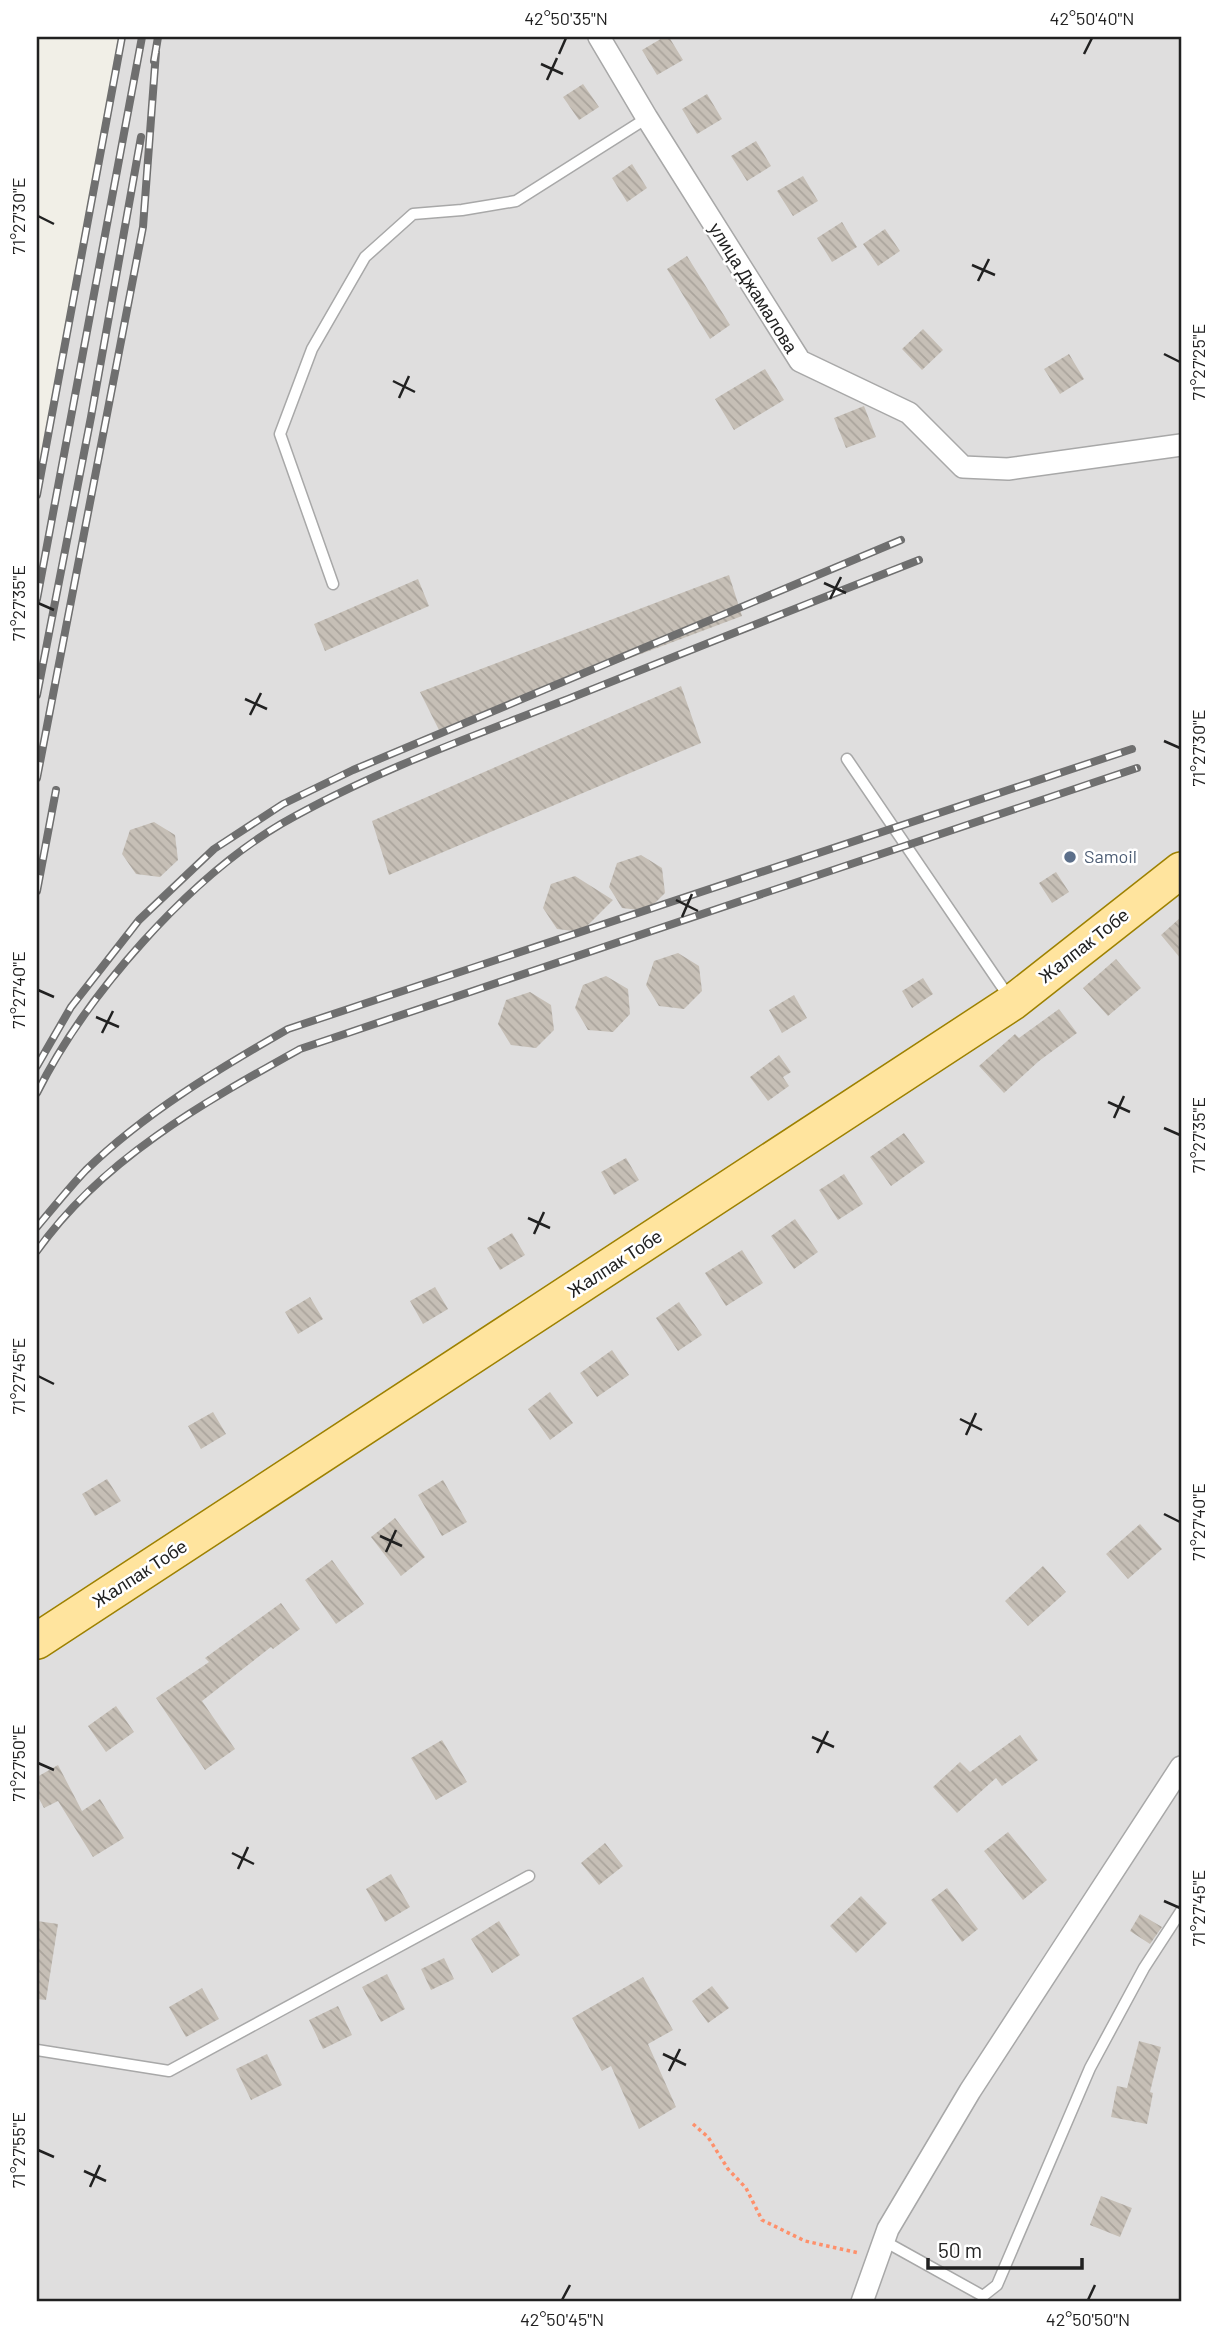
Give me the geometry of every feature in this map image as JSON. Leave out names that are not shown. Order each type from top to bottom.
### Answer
[{"type":"main road","name":"Жалпак Тобе","points":[[37,1642],[1013,1002],[1181,870]]},
{"type":"street","name":"улица Джамалова","points":[[599,37],[800,361],[909,413],[963,467],[1008,469],[1181,446]]},
{"type":"street","points":[[862,2302],[888,2229],[970,2091],[1181,1768]]},
{"type":"lane","points":[[332,584],[280,434],[312,349],[365,257],[413,214],[516,201],[647,118]]},
{"type":"lane","points":[[847,760],[1013,1002]]},
{"type":"lane","points":[[37,2050],[169,2071],[529,1876]]},
{"type":"lane","points":[[881,2249],[983,2296],[997,2285],[1090,2068],[1144,1968],[1181,1911]]},
{"type":"path","points":[[693,2124],[708,2137],[728,2169],[746,2188],[762,2220],[805,2241],[881,2249]]},
{"type":"shaded area","points":[[118,37],[1181,37],[1181,2302],[37,2302],[37,516]]},
{"type":"building","points":[[664,37],[669,37],[683,60],[657,75],[642,50]]},
{"type":"building","points":[[583,84],[599,107],[579,120],[563,97]]},
{"type":"building","points":[[707,94],[722,119],[697,134],[682,109]]},
{"type":"building","points":[[756,141],[771,166],[747,181],[731,156]]},
{"type":"building","points":[[632,164],[647,188],[627,202],[612,178]]},
{"type":"building","points":[[803,176],[818,201],[793,216],[777,191]]},
{"type":"building","points":[[842,222],[857,247],[832,262],[817,238]]},
{"type":"building","points":[[885,229],[900,251],[878,266],[863,244]]},
{"type":"building","points":[[687,256],[730,325],[710,339],[667,269]]},
{"type":"building","points":[[923,329],[943,350],[922,370],[902,349]]},
{"type":"building","points":[[1069,354],[1084,379],[1060,394],[1044,369]]},
{"type":"building","points":[[765,369],[784,400],[734,430],[715,399]]},
{"type":"building","points":[[864,406],[876,437],[846,448],[834,418]]},
{"type":"building","points":[[729,575],[742,616],[439,730],[420,692]]},
{"type":"building","points":[[418,579],[429,606],[325,651],[314,624]]},
{"type":"building","points":[[681,686],[701,743],[389,875],[372,821]]},
{"type":"building","points":[[154,822],[175,835],[178,860],[160,877],[136,874],[122,854],[130,830]]},
{"type":"building","points":[[641,855],[662,868],[665,893],[647,911],[622,908],[609,887],[617,863]]},
{"type":"building","points":[[1056,872],[1069,892],[1052,903],[1039,883]]},
{"type":"building","points":[[575,876],[613,900],[581,932],[557,929],[543,908],[551,884]]},
{"type":"building","points":[[1181,917],[1181,959],[1161,935]]},
{"type":"building","points":[[678,953],[699,966],[702,991],[684,1009],[659,1006],[646,985],[654,961]]},
{"type":"building","points":[[1116,959],[1141,988],[1108,1016],[1083,988]]},
{"type":"building","points":[[606,976],[628,989],[630,1014],[613,1032],[588,1030],[575,1008],[583,985]]},
{"type":"building","points":[[923,978],[933,994],[912,1008],[902,991]]},
{"type":"building","points":[[530,992],[551,1005],[554,1030],[536,1048],[511,1045],[498,1024],[506,1000]]},
{"type":"building","points":[[794,995],[807,1018],[782,1033],[769,1010]]},
{"type":"building","points":[[1059,1009],[1077,1033],[1039,1061],[1004,1093],[979,1066],[1015,1034],[1019,1038]]},
{"type":"building","points":[[779,1055],[791,1072],[783,1077],[789,1086],[768,1101],[750,1077]]},
{"type":"building","points":[[904,1133],[925,1162],[891,1186],[870,1157]]},
{"type":"building","points":[[626,1158],[639,1180],[614,1195],[601,1172]]},
{"type":"building","points":[[844,1174],[863,1204],[838,1220],[819,1190]]},
{"type":"building","points":[[795,1219],[818,1252],[794,1269],[771,1236]]},
{"type":"building","points":[[512,1233],[525,1255],[500,1270],[487,1248]]},
{"type":"building","points":[[742,1250],[763,1283],[726,1306],[705,1273]]},
{"type":"building","points":[[435,1287],[448,1309],[423,1324],[410,1301]]},
{"type":"building","points":[[310,1297],[323,1319],[298,1334],[285,1312]]},
{"type":"building","points":[[679,1302],[702,1335],[678,1351],[656,1318]]},
{"type":"building","points":[[612,1350],[629,1375],[597,1397],[580,1373]]},
{"type":"building","points":[[550,1392],[573,1423],[550,1440],[528,1409]]},
{"type":"building","points":[[213,1412],[226,1434],[201,1449],[188,1426]]},
{"type":"building","points":[[107,1479],[121,1501],[95,1516],[82,1494]]},
{"type":"building","points":[[443,1480],[467,1522],[442,1536],[418,1495]]},
{"type":"building","points":[[395,1518],[425,1557],[401,1576],[371,1537]]},
{"type":"building","points":[[1140,1524],[1162,1549],[1128,1579],[1106,1554]]},
{"type":"building","points":[[332,1560],[364,1604],[336,1624],[305,1580]]},
{"type":"building","points":[[1043,1566],[1066,1592],[1028,1626],[1005,1601]]},
{"type":"building","points":[[281,1603],[300,1629],[273,1649],[271,1647],[202,1701],[235,1749],[205,1770],[156,1698],[209,1662],[205,1658]]},
{"type":"building","points":[[116,1706],[134,1732],[106,1752],[88,1726]]},
{"type":"building","points":[[1020,1735],[1038,1760],[1002,1786],[996,1778],[957,1813],[933,1787],[960,1762],[970,1772]]},
{"type":"building","points":[[442,1740],[467,1782],[436,1800],[411,1758]]},
{"type":"building","points":[[58,1765],[82,1811],[100,1799],[124,1838],[93,1857],[58,1801],[44,1808],[37,1795],[37,1777]]},
{"type":"building","points":[[1008,1832],[1047,1880],[1023,1900],[984,1851]]},
{"type":"building","points":[[605,1843],[623,1866],[599,1885],[581,1863]]},
{"type":"building","points":[[391,1874],[410,1907],[385,1922],[366,1889]]},
{"type":"building","points":[[947,1888],[978,1929],[962,1942],[931,1900]]},
{"type":"building","points":[[861,1896],[887,1923],[856,1953],[830,1926]]},
{"type":"building","points":[[1140,1914],[1162,1927],[1150,1944],[1130,1931]]},
{"type":"building","points":[[37,1921],[58,1924],[46,2000],[37,1999]]},
{"type":"building","points":[[499,1921],[520,1955],[492,1973],[471,1939]]},
{"type":"building","points":[[444,1958],[454,1979],[431,1990],[421,1969]]},
{"type":"building","points":[[387,1974],[405,2009],[381,2022],[362,1987]]},
{"type":"building","points":[[643,1977],[673,2030],[648,2044],[676,2107],[639,2129],[611,2066],[602,2071],[572,2018]]},
{"type":"building","points":[[712,1986],[729,2008],[708,2023],[692,2001]]},
{"type":"building","points":[[202,1988],[219,2019],[186,2037],[169,2007]]},
{"type":"building","points":[[338,2006],[352,2035],[323,2049],[309,2020]]},
{"type":"building","points":[[1139,2041],[1161,2047],[1150,2092],[1153,2093],[1147,2124],[1111,2117],[1117,2086],[1127,2088]]},
{"type":"building","points":[[267,2054],[282,2085],[251,2100],[236,2069]]},
{"type":"building","points":[[1101,2196],[1132,2208],[1120,2237],[1090,2225]]},
{"type":"railway","points":[[37,495],[122,37]]},
{"type":"railway","points":[[37,599],[142,37]]},
{"type":"railway","points":[[154,61],[158,37]]},
{"type":"railway","points":[[37,778],[143,227],[156,52]]},
{"type":"railway","points":[[37,695],[91,417],[141,137]]},
{"type":"railway","points":[[37,1066],[71,1007],[139,920],[214,849],[283,804],[353,770],[901,540]]},
{"type":"railway","points":[[37,1093],[82,1018],[142,943],[210,876],[246,847],[281,824],[352,787],[424,755],[919,560]]},
{"type":"railway","points":[[37,1227],[86,1170],[133,1129],[209,1076],[288,1029],[1132,749]]},
{"type":"railway","points":[[37,1251],[63,1218],[123,1161],[191,1112],[300,1049],[1137,768]]},
{"type":"railway","points":[[37,891],[56,790]]},
{"type":"place","name":"Samoil","points":[[1070,857]]}]
